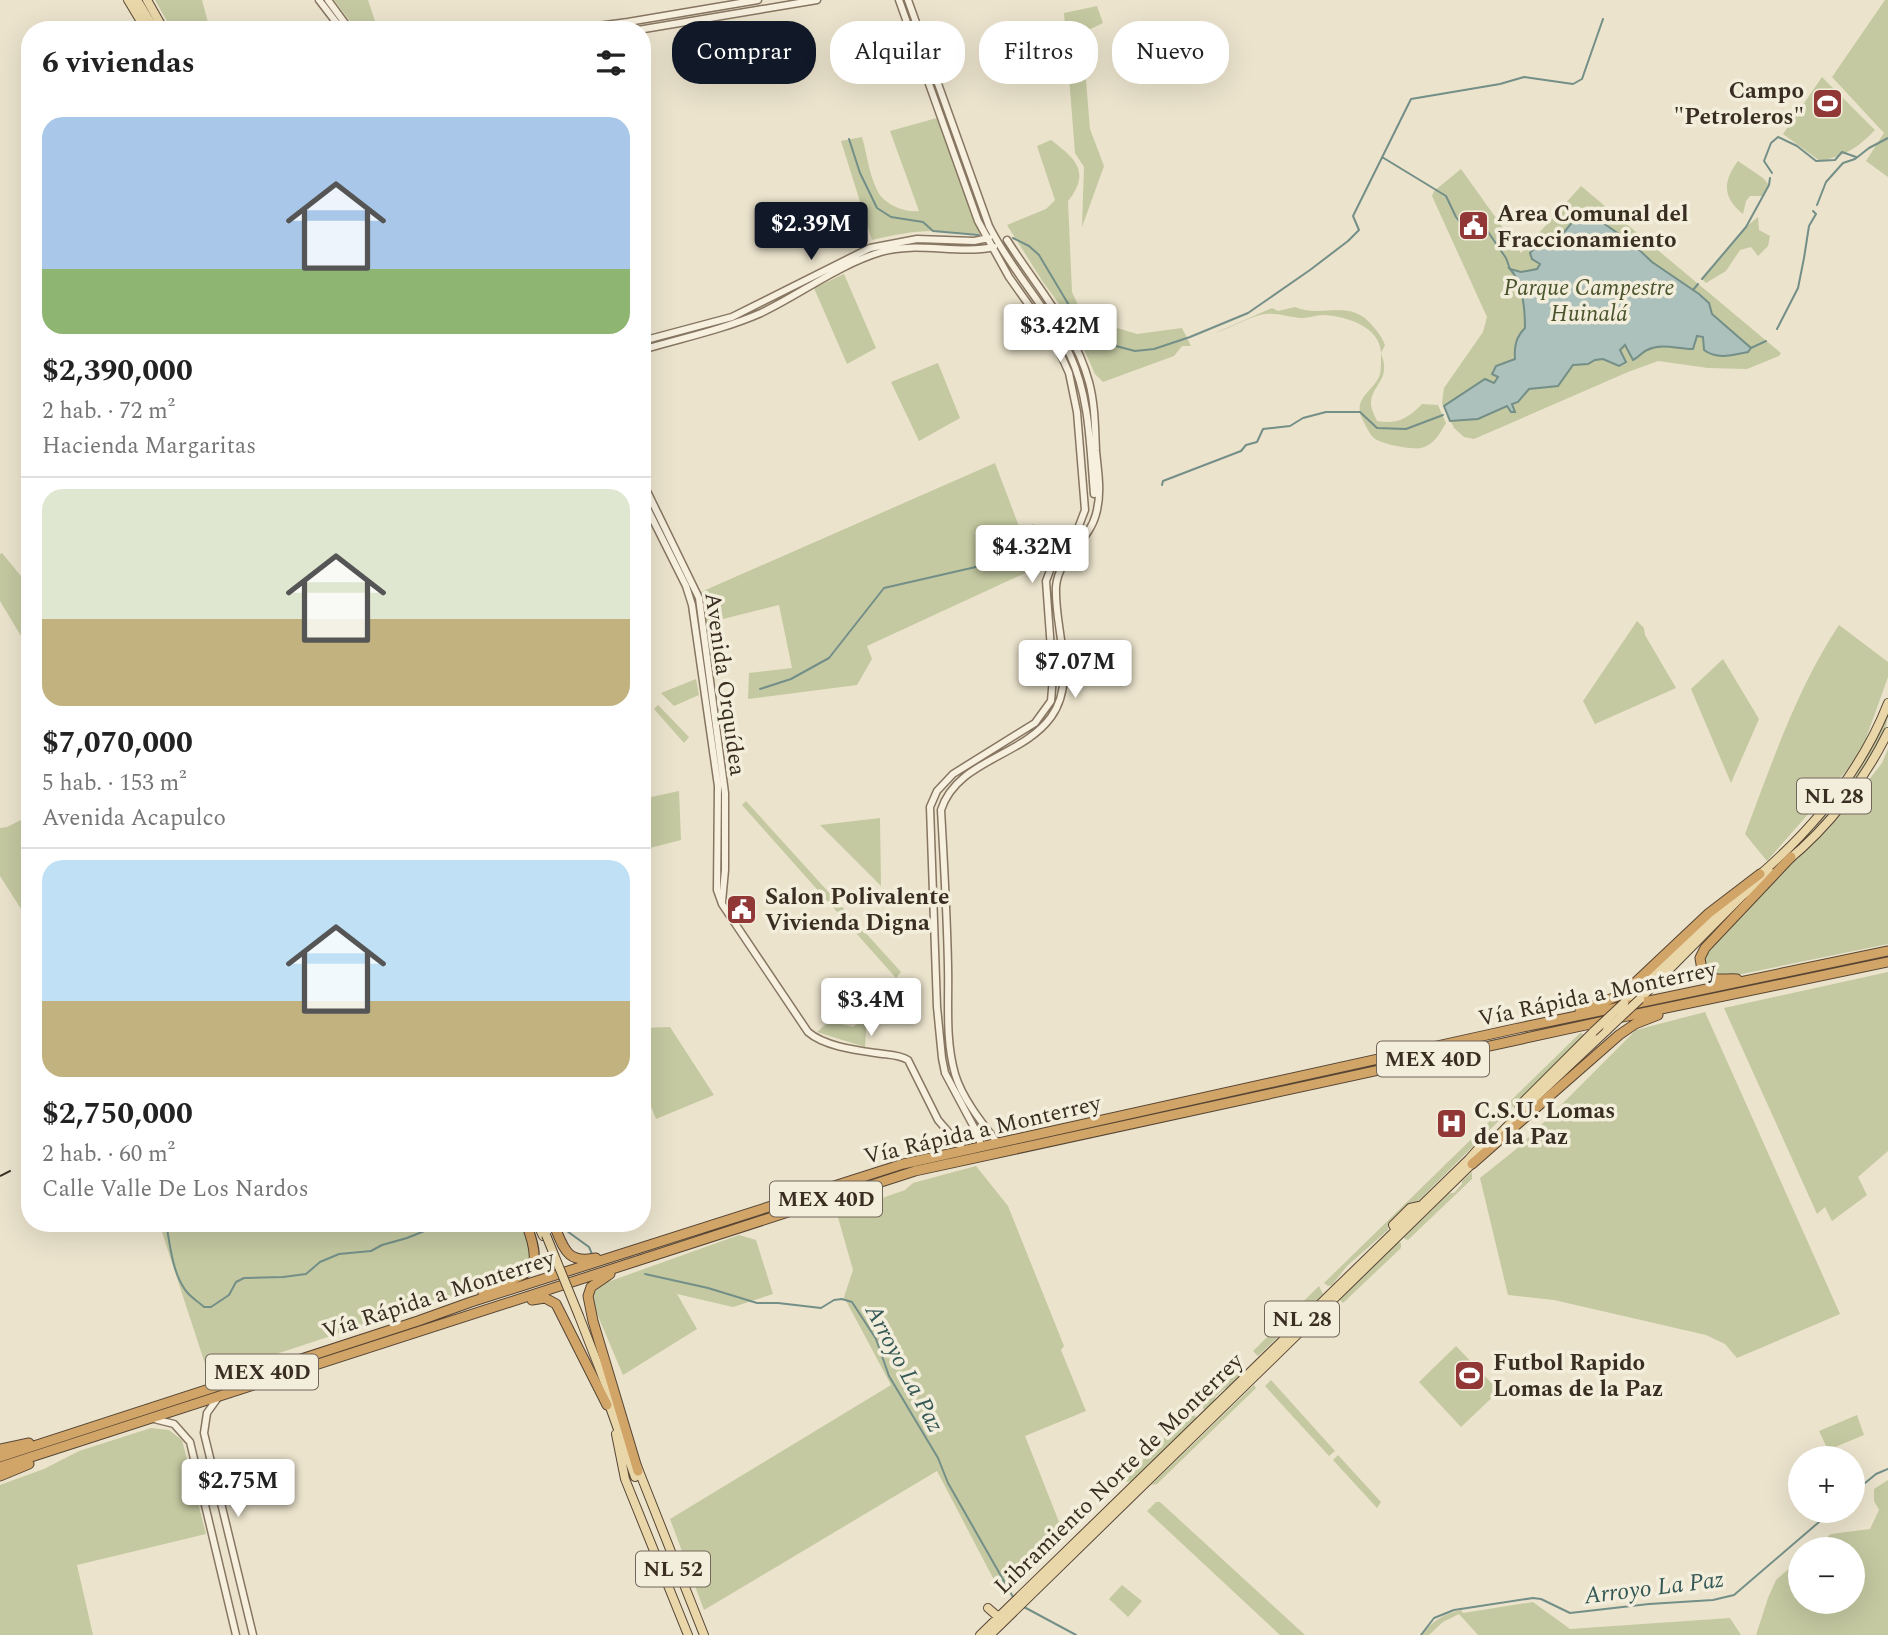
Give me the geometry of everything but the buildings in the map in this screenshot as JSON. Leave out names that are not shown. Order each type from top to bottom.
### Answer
[{"type":"highway","points":[[1745,981],[1710,978],[1702,970],[1701,955],[1791,858]]},
{"type":"highway","points":[[1514,1029],[1595,1006],[1623,994],[1709,913],[1760,874]]},
{"type":"highway","name":"Vía Rápida a Monterrey","points":[[65,1436],[418,1321],[471,1301],[857,1178],[963,1149],[1632,1002],[1888,951]]},
{"type":"highway","name":"MEX 40D","points":[[0,1467],[217,1399],[886,1180],[941,1165],[1888,962]]},
{"type":"highway","points":[[1472,1164],[1619,1035],[1635,1024],[1674,1007]]},
{"type":"highway","points":[[471,1301],[525,1273],[533,1266],[536,1252],[529,1232]]},
{"type":"highway","points":[[558,1232],[567,1251],[579,1261],[625,1253]]},
{"type":"highway","points":[[631,1264],[596,1282],[588,1296],[593,1321],[639,1471]]},
{"type":"highway","points":[[520,1299],[545,1298],[556,1304],[607,1405]]},
{"type":"highway","points":[[0,1448],[65,1436]]},
{"type":"highway","name":"MEX 40D","points":[[0,1457],[65,1436]]},
{"type":"highway","points":[[0,1476],[69,1446]]},
{"type":"main road","points":[[128,0],[141,21]]},
{"type":"main road","points":[[137,0],[150,21]]},
{"type":"main road","points":[[150,0],[162,21]]},
{"type":"main road","name":"Libramiento Norte de Monterrey","points":[[981,1635],[998,1611],[1399,1231],[1592,1032],[1632,1002],[1821,816],[1862,756],[1888,703]]},
{"type":"main road","name":"NL 28","points":[[1632,1002],[1750,890],[1791,858],[1832,817],[1867,770],[1888,732]]},
{"type":"main road","points":[[988,1635],[1399,1231],[1472,1164],[1500,1132],[1607,1030],[1632,1002]]},
{"type":"main road","points":[[542,1232],[666,1539],[700,1633]]},
{"type":"main road","name":"NL 52","points":[[577,1317],[624,1448],[700,1633]]},
{"type":"main road","points":[[607,1405],[625,1479],[688,1635]]},
{"type":"main road","points":[[643,1525],[657,1554],[664,1557],[668,1549],[666,1539]]},
{"type":"main road","points":[[988,1635],[998,1611],[1019,1606]]},
{"type":"main road","points":[[682,1622],[700,1633]]},
{"type":"street","points":[[319,0],[335,21]]},
{"type":"street","points":[[328,0],[343,21]]},
{"type":"street","points":[[634,21],[758,0]]},
{"type":"street","points":[[651,28],[817,0]]},
{"type":"street","points":[[899,0],[986,240],[1055,342],[1069,373],[1077,412],[1085,510],[1077,531],[1057,552],[1046,581],[1053,677],[1051,701],[1035,723],[953,774],[937,791],[930,807],[937,1007],[942,1058],[945,1073],[976,1130],[981,1145]]},
{"type":"street","points":[[908,0],[994,236],[1050,319],[1071,356],[1082,385],[1094,494]]},
{"type":"street","points":[[651,339],[732,317],[870,248],[917,239],[986,240],[994,236]]},
{"type":"street","points":[[997,1142],[985,1127],[956,1077],[951,1057],[941,810],[944,799],[954,784],[1039,732],[1059,706],[1064,676],[1057,602],[1058,578],[1067,559],[1092,526],[1100,490],[1093,406],[1083,363],[1069,331],[1007,240]]},
{"type":"street","points":[[651,348],[743,320],[880,253],[919,247],[991,248],[999,245]]},
{"type":"street","name":"Avenida Orquídea","points":[[651,499],[699,597],[725,793],[722,904]]},
{"type":"street","name":"Avenida Orquídea","points":[[651,516],[686,586],[692,604],[718,786],[717,890],[722,904],[813,1036],[908,1060],[938,1120],[963,1149]]},
{"type":"street","points":[[976,1130],[985,1127]]},
{"type":"street","points":[[217,1399],[207,1413],[204,1433],[253,1635]]},
{"type":"street","points":[[154,1419],[174,1424],[190,1442],[236,1635]]},
{"type":"green space","points":[[155,0],[202,0],[208,21],[167,21]]},
{"type":"green space","points":[[334,0],[368,0],[375,21],[350,21]]},
{"type":"green space","points":[[1885,0],[1888,0],[1888,177],[1866,161],[1884,133],[1832,77]]},
{"type":"green space","points":[[1097,6],[1103,23],[1098,25],[1098,21],[1065,21],[1064,13]]},
{"type":"green space","name":"Campo \"Petroleros\"","points":[[1822,77],[1875,130],[1850,150],[1820,161],[1783,134]]},
{"type":"green space","points":[[1070,84],[1086,84],[1090,129],[1104,166],[1082,227],[1084,167],[1075,153]]},
{"type":"green space","points":[[937,118],[976,224],[983,233],[925,231],[872,240],[841,141],[862,137],[872,177],[880,195],[907,211],[919,211],[890,131]]},
{"type":"green space","points":[[1051,140],[1067,153],[1078,167],[1079,182],[1068,201],[1072,292],[1084,318],[1137,334],[1182,328],[1191,346],[1182,346],[1174,356],[1103,382],[1095,374],[1071,320],[1007,225],[1046,209],[1055,200],[1037,146]]},
{"type":"green space","points":[[1738,161],[1769,185],[1763,196],[1750,196],[1743,214],[1731,201],[1727,189],[1727,182]]},
{"type":"green space","name":"Parque Campestre Huinalá","points":[[1461,169],[1521,253],[1581,186],[1781,353],[1747,369],[1708,368],[1658,361],[1474,439],[1464,437],[1454,428],[1442,403],[1444,388],[1483,332],[1487,317],[1432,196],[1434,191]]},
{"type":"green space","points":[[1758,217],[1759,230],[1770,236],[1768,246],[1758,256],[1751,247],[1740,250],[1726,271],[1706,283],[1702,279],[1746,227]]},
{"type":"green space","points":[[844,274],[876,348],[847,364],[814,288]]},
{"type":"green space","points":[[1295,307],[1314,311],[1353,312],[1369,322],[1385,345],[1381,353],[1384,362],[1383,376],[1371,404],[1377,421],[1402,419],[1422,404],[1438,405],[1446,423],[1439,435],[1426,446],[1417,448],[1378,440],[1368,431],[1361,416],[1360,404],[1378,379],[1381,358],[1376,338],[1362,325],[1332,316],[1302,318],[1265,314],[1215,333],[1272,308],[1278,311]]},
{"type":"green space","points":[[938,363],[960,418],[919,441],[891,382]]},
{"type":"green space","points":[[995,463],[1020,529],[1034,524],[1046,550],[1036,568],[867,646],[872,659],[857,685],[748,699],[749,673],[792,668],[779,605],[707,623],[701,592]]},
{"type":"green space","points":[[2,553],[21,576],[21,636],[0,601]]},
{"type":"green space","points":[[1637,621],[1644,628],[1645,635],[1676,688],[1595,724],[1583,701]]},
{"type":"green space","points":[[1839,625],[1888,662],[1888,677],[1860,755],[1767,861],[1745,834],[1798,700]]},
{"type":"green space","points":[[1723,659],[1759,719],[1731,783],[1691,689]]},
{"type":"green space","points":[[696,679],[699,695],[674,706],[661,693]]},
{"type":"green space","points":[[658,705],[689,737],[684,743],[654,709]]},
{"type":"green space","points":[[1888,712],[1884,733],[1857,780],[1816,827],[1758,880],[1822,818]]},
{"type":"green space","points":[[1888,749],[1888,944],[1727,977],[1707,973],[1705,957],[1712,943],[1847,808],[1882,763]]},
{"type":"green space","points":[[679,791],[681,840],[651,848],[651,797]]},
{"type":"green space","points":[[746,801],[901,972],[896,978],[742,805]]},
{"type":"green space","points":[[880,818],[881,886],[820,825]]},
{"type":"green space","points":[[21,820],[21,909],[0,876],[0,828]]},
{"type":"green space","points":[[1888,972],[1888,1151],[1858,1177],[1867,1195],[1832,1221],[1825,1207],[1817,1214],[1724,1008]]},
{"type":"green space","points":[[1705,1012],[1840,1314],[1737,1358],[1725,1344],[1706,1335],[1554,1300],[1508,1295],[1480,1178],[1520,1146],[1636,1030]]},
{"type":"green space","points":[[867,1016],[865,1047],[817,1032],[829,1021],[853,1027]]},
{"type":"green space","points":[[670,1027],[714,1095],[656,1119],[651,1106],[651,1028]]},
{"type":"green space","points":[[1580,1033],[1585,1035],[1418,1201],[1410,1203],[1388,1225],[1388,1230],[1347,1266],[1332,1285],[1324,1283]]},
{"type":"green space","points":[[976,1166],[1008,1206],[1064,1346],[1061,1350],[1086,1411],[1025,1436],[1065,1537],[1004,1599],[937,1471],[704,1610],[670,1519],[891,1385],[844,1297],[853,1270],[837,1214],[905,1190],[913,1183]]},
{"type":"green space","points":[[1472,1172],[1472,1179],[1408,1240],[1405,1239],[1404,1237],[1450,1193],[1454,1193]]},
{"type":"green space","points":[[162,1232],[525,1232],[531,1263],[523,1273],[209,1376]]},
{"type":"green space","points":[[739,1235],[756,1240],[773,1294],[733,1307],[677,1294],[697,1329],[623,1375],[590,1297],[602,1284]]},
{"type":"green space","points":[[1398,1242],[1401,1243],[1401,1248],[1343,1303],[1339,1299]]},
{"type":"green space","points":[[1319,1286],[1323,1294],[1258,1356],[1253,1351]]},
{"type":"green space","points":[[1456,1346],[1499,1391],[1461,1427],[1419,1382]]},
{"type":"green space","points":[[1241,1364],[1246,1371],[1204,1410],[1201,1403]]},
{"type":"green space","points":[[1271,1380],[1335,1451],[1329,1456],[1265,1386]]},
{"type":"green space","points":[[1254,1385],[1256,1388],[1157,1484],[1151,1485]]},
{"type":"green space","points":[[1192,1410],[1197,1419],[1133,1481],[1127,1482],[1124,1479]]},
{"type":"green space","points":[[1857,1415],[1864,1435],[1838,1446],[1826,1446],[1819,1431]]},
{"type":"green space","points":[[151,1428],[169,1430],[182,1440],[206,1534],[77,1565],[93,1635],[0,1635],[0,1485],[44,1469],[79,1451]]},
{"type":"green space","points":[[1338,1455],[1381,1502],[1377,1508],[1333,1460]]},
{"type":"green space","points":[[1888,1480],[1888,1635],[1756,1635],[1776,1580],[1788,1569],[1788,1614],[1865,1614],[1865,1537],[1827,1537],[1831,1534],[1870,1529],[1879,1510],[1874,1501],[1874,1489]]},
{"type":"green space","points":[[1156,1502],[1160,1502],[1305,1635],[1280,1635],[1147,1511]]},
{"type":"green space","points":[[1122,1585],[1142,1601],[1128,1617],[1109,1599]]},
{"type":"green space","points":[[1533,1602],[1570,1629],[1730,1618],[1741,1635],[1478,1635],[1459,1614],[1443,1622],[1429,1635],[1421,1635],[1439,1619],[1461,1610],[1463,1613]]},
{"type":"water","points":[[1579,214],[1590,214],[1699,294],[1709,303],[1712,314],[1751,348],[1748,352],[1714,355],[1704,350],[1703,337],[1697,336],[1693,349],[1658,347],[1647,350],[1633,360],[1625,345],[1620,350],[1626,362],[1619,366],[1603,359],[1573,365],[1558,386],[1529,389],[1518,402],[1512,404],[1515,412],[1511,412],[1507,406],[1478,419],[1450,421],[1444,406],[1485,379],[1494,383],[1498,377],[1492,374],[1496,366],[1515,359],[1516,342],[1525,328],[1520,289],[1510,269],[1521,272],[1537,269],[1540,264],[1532,259],[1530,253],[1538,244],[1543,243],[1551,248]]},
{"type":"waterway","points":[[1013,238],[1039,255],[1079,322],[1094,334],[1116,346],[1135,351],[1154,349],[1190,337],[1248,313],[1310,270],[1359,230],[1353,216],[1411,99],[1500,84],[1524,77],[1573,84],[1582,79],[1603,19]]},
{"type":"waterway","points":[[1772,173],[1764,161],[1771,143],[1778,137],[1797,146],[1816,161],[1835,160],[1842,152],[1856,157]]},
{"type":"waterway","points":[[1817,205],[1826,182],[1843,163],[1855,159],[1888,138]]},
{"type":"waterway","points":[[849,139],[860,173],[877,208],[891,217],[923,222],[933,231],[979,235]]},
{"type":"waterway","points":[[1382,157],[1446,196],[1466,230],[1481,227],[1486,229],[1506,258],[1510,269]]},
{"type":"waterway","points":[[1702,279],[1746,227],[1769,185],[1770,178]]},
{"type":"waterway","points":[[1807,239],[1804,258],[1809,226],[1816,214],[1813,211]]},
{"type":"waterway","points":[[1777,329],[1798,288],[1804,258]]},
{"type":"waterway","points":[[1693,290],[1698,284]]},
{"type":"waterway","points":[[1751,348],[1766,341]]},
{"type":"waterway","points":[[1162,485],[1163,481],[1241,451],[1246,445],[1257,442],[1263,429],[1290,426],[1303,418],[1326,412],[1360,412],[1377,428],[1406,429],[1443,415]]},
{"type":"waterway","points":[[760,689],[791,679],[829,658],[884,588],[1002,561],[1042,561]]},
{"type":"waterway","name":"Arroyo La Paz","points":[[168,1232],[180,1281],[188,1294],[204,1307],[211,1307],[229,1295],[236,1282],[244,1278],[306,1274],[320,1262],[339,1254],[371,1251],[422,1232]]},
{"type":"waterway","name":"Arroyo La Paz","points":[[568,1232],[589,1247],[592,1254]]},
{"type":"waterway","name":"Arroyo La Paz","points":[[645,1274],[708,1288],[757,1303],[821,1308],[834,1300],[852,1302],[876,1339],[889,1376],[938,1458],[948,1483],[1013,1597]]},
{"type":"waterway","name":"Arroyo La Paz","points":[[1865,1483],[1888,1469]]},
{"type":"waterway","name":"Arroyo La Paz","points":[[1421,1635],[1434,1618],[1454,1610],[1533,1598],[1570,1613],[1713,1600],[1734,1595],[1818,1523]]},
{"type":"waterway","name":"Arroyo La Paz","points":[[1024,1607],[1076,1635]]},
{"type":"railway","points":[[0,1176],[21,1166]]},
{"type":"place","name":"Campo \"Petroleros\"","points":[[1827,103]]},
{"type":"place","name":"Area Comunal del Fraccionamiento","points":[[1474,226]]},
{"type":"place","name":"Salon Polivalente Vivienda Digna","points":[[742,909]]},
{"type":"place","name":"C.S.U. Lomas de la Paz","points":[[1451,1123]]},
{"type":"place","name":"Futbol Rapido Lomas de la Paz","points":[[1470,1375]]}]
